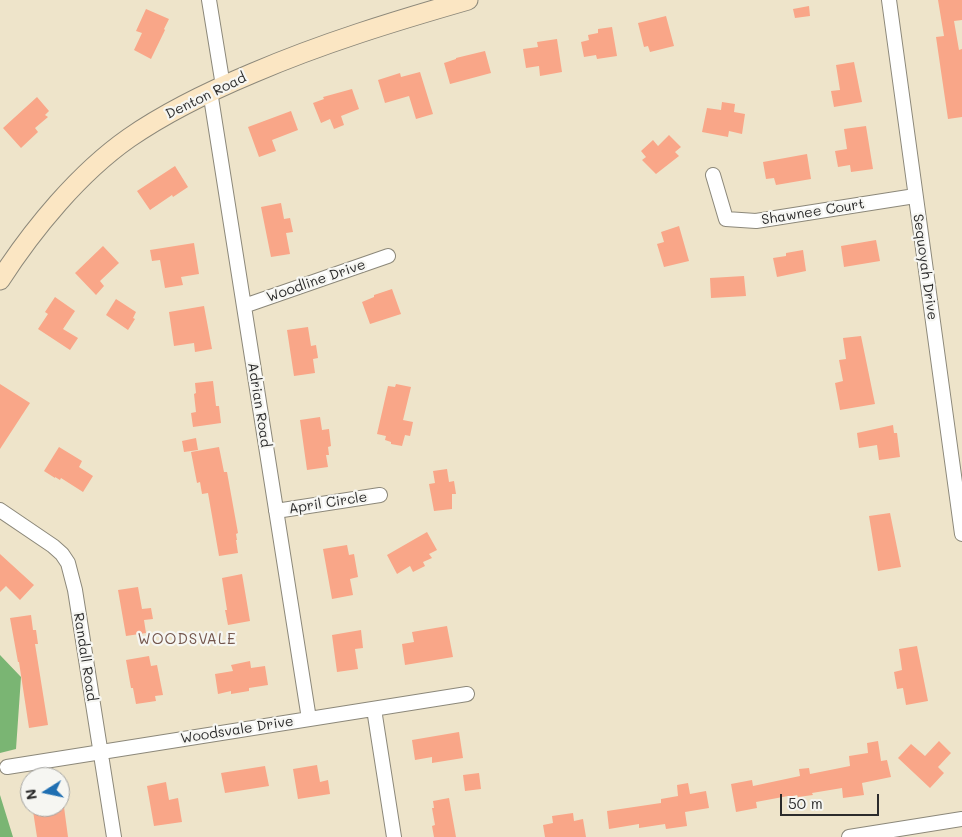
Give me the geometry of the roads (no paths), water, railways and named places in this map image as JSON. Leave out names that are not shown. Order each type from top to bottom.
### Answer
[{"type":"street","name":"Adrian Road","points":[[209,0],[216,89],[244,306],[308,719]]},
{"type":"street","name":"Denton Road","points":[[0,280],[46,219],[84,177],[129,138],[154,122],[216,89],[297,54],[336,40],[468,0]]},
{"type":"street","name":"Sequoyah Drive","points":[[888,0],[960,501],[962,534]]},
{"type":"street","name":"Shawnee Court","points":[[713,174],[726,219],[756,221],[915,196]]},
{"type":"street","name":"Woodline Drive","points":[[244,306],[388,256]]},
{"type":"street","name":"April Circle","points":[[276,511],[380,495]]},
{"type":"street","name":"Randall Road","points":[[0,510],[53,546],[68,563],[75,590],[114,837]]},
{"type":"street","name":"Woodsvale Drive","points":[[7,767],[467,694]]},
{"type":"street","points":[[374,709],[394,837]]},
{"type":"street","points":[[849,837],[962,820]]},
{"type":"district","name":"WOODSVALE","points":[[187,639]]}]
